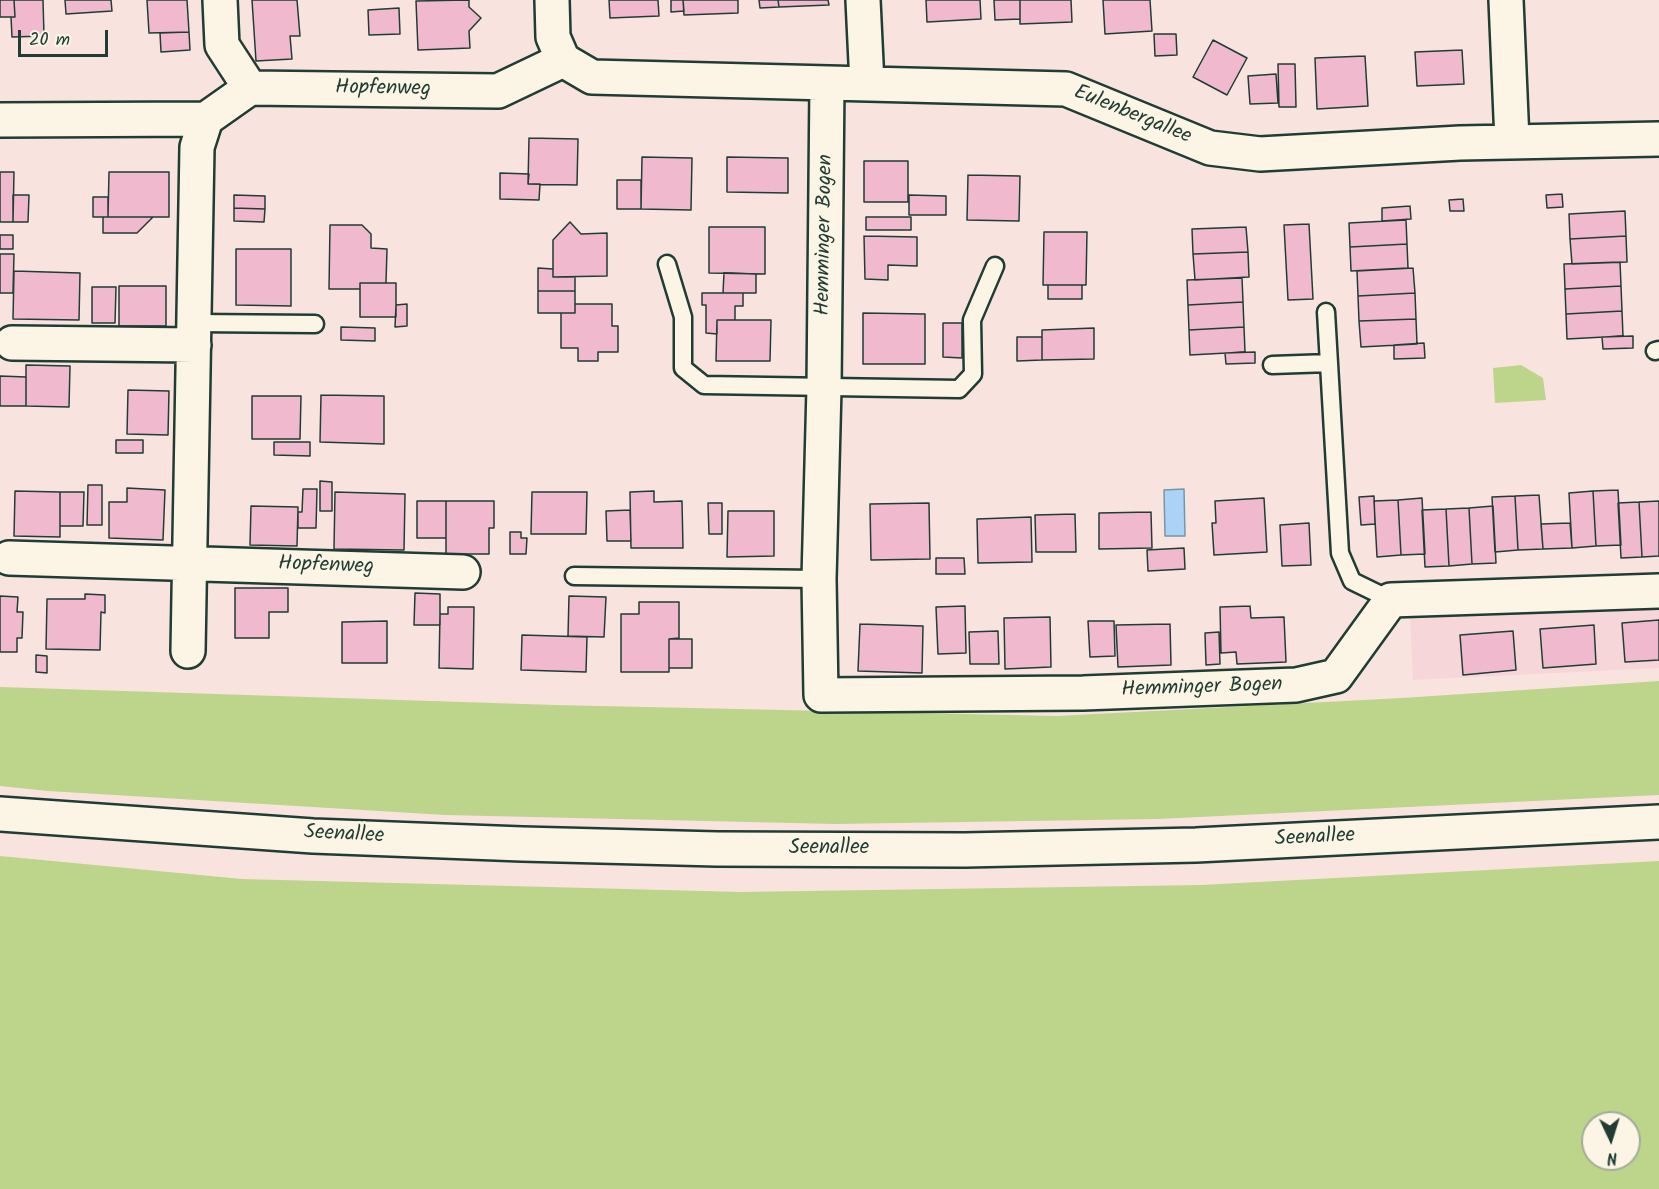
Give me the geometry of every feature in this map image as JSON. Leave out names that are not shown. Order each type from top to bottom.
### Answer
[{"type":"street","points":[[0,120],[206,119],[250,88],[222,45],[220,0]]},
{"type":"street","points":[[552,0],[553,37],[563,60]]},
{"type":"street","points":[[863,0],[867,84]]},
{"type":"street","points":[[1506,0],[1512,141]]},
{"type":"street","name":"Hopfenweg","points":[[250,88],[498,91],[563,60]]},
{"type":"street","name":"Eulenbergallee","points":[[563,60],[592,77],[1066,89],[1210,148],[1260,154],[1512,141],[1659,139]]},
{"type":"street","name":"Hemminger Bogen","points":[[827,83],[824,388],[819,579],[821,696],[1083,693],[1296,685],[1336,676],[1391,600]]},
{"type":"street","points":[[188,651],[198,147],[206,119]]},
{"type":"street","points":[[12,343],[194,334]]},
{"type":"street","name":"Hopfenweg","points":[[9,558],[463,572]]},
{"type":"street","points":[[1391,600],[1659,591]]},
{"type":"street","name":"Seenallee","points":[[0,814],[313,836],[717,849],[965,850],[1196,845],[1659,822]]},
{"type":"lane","points":[[666,264],[683,317],[683,368],[704,385],[959,389],[973,374],[972,320],[995,266]]},
{"type":"lane","points":[[1326,312],[1340,553],[1352,581],[1391,600]]},
{"type":"lane","points":[[194,334],[315,324]]},
{"type":"lane","points":[[1272,365],[1329,363]]},
{"type":"lane","points":[[573,576],[819,579]]},
{"type":"shaded area","points":[[1659,591],[1659,668],[1413,680],[1409,599]]},
{"type":"green space","points":[[1521,365],[1543,378],[1546,400],[1495,403],[1493,368]]},
{"type":"green space","points":[[1659,681],[1659,795],[1158,819],[835,824],[445,815],[48,791],[0,786],[0,687],[555,705],[1057,716],[1402,698]]},
{"type":"green space","points":[[0,856],[242,879],[741,892],[1201,885],[1659,861],[1659,1189],[0,1189]]},
{"type":"water","points":[[1184,489],[1185,536],[1165,536],[1164,490]]},
{"type":"building","points":[[0,0],[14,0],[15,17],[0,17]]},
{"type":"building","points":[[14,0],[43,0],[44,36],[12,37],[11,17],[15,17]]},
{"type":"building","points":[[65,0],[111,0],[112,11],[66,14]]},
{"type":"building","points":[[147,0],[187,0],[189,32],[149,33]]},
{"type":"building","points":[[252,0],[297,0],[300,36],[290,36],[292,59],[256,61]]},
{"type":"building","points":[[469,0],[469,7],[481,18],[469,31],[470,48],[418,50],[416,1]]},
{"type":"building","points":[[609,0],[658,0],[659,16],[610,18]]},
{"type":"building","points":[[671,0],[683,0],[684,11],[671,12]]},
{"type":"building","points":[[683,0],[738,0],[738,13],[684,15]]},
{"type":"building","points":[[759,0],[778,0],[779,7],[760,8]]},
{"type":"building","points":[[778,0],[828,0],[829,5],[779,7]]},
{"type":"building","points":[[926,0],[980,0],[981,19],[927,22]]},
{"type":"building","points":[[994,0],[1020,0],[1020,19],[995,20]]},
{"type":"building","points":[[1020,0],[1071,0],[1072,22],[1020,24]]},
{"type":"building","points":[[1103,0],[1150,0],[1152,31],[1105,34]]},
{"type":"building","points":[[399,8],[400,34],[369,35],[368,10]]},
{"type":"building","points":[[189,32],[190,50],[161,52],[160,33]]},
{"type":"building","points":[[1154,34],[1176,34],[1177,55],[1155,56]]},
{"type":"building","points":[[1213,40],[1247,58],[1227,95],[1193,77]]},
{"type":"building","points":[[1462,50],[1464,84],[1417,86],[1415,52]]},
{"type":"building","points":[[1365,56],[1368,106],[1317,109],[1315,58]]},
{"type":"building","points":[[1278,64],[1295,64],[1296,107],[1279,107]]},
{"type":"building","points":[[1276,74],[1278,103],[1250,104],[1248,76]]},
{"type":"building","points":[[529,138],[578,139],[577,185],[528,184]]},
{"type":"building","points":[[642,157],[692,158],[691,210],[641,209]]},
{"type":"building","points":[[727,157],[788,158],[788,193],[727,192]]},
{"type":"building","points":[[864,161],[908,161],[908,202],[864,202]]},
{"type":"building","points":[[0,172],[14,172],[13,222],[0,222]]},
{"type":"building","points":[[109,172],[169,172],[169,217],[108,217]]},
{"type":"building","points":[[500,173],[529,174],[528,184],[540,184],[539,200],[500,199]]},
{"type":"building","points":[[968,175],[1020,176],[1019,221],[967,220]]},
{"type":"building","points":[[617,180],[641,180],[641,209],[617,209]]},
{"type":"building","points":[[1562,194],[1563,207],[1547,208],[1546,195]]},
{"type":"building","points":[[13,195],[29,195],[28,222],[13,222]]},
{"type":"building","points":[[234,195],[265,196],[265,209],[234,208]]},
{"type":"building","points":[[909,195],[946,196],[946,215],[909,215]]},
{"type":"building","points":[[93,197],[108,197],[108,217],[93,217]]},
{"type":"building","points":[[1463,199],[1464,211],[1450,211],[1449,200]]},
{"type":"building","points":[[1410,206],[1411,219],[1382,221],[1382,208]]},
{"type":"building","points":[[234,208],[265,209],[264,222],[234,221]]},
{"type":"building","points":[[1625,211],[1626,236],[1570,239],[1569,214]]},
{"type":"building","points":[[103,217],[153,217],[137,233],[103,233]]},
{"type":"building","points":[[866,217],[911,217],[911,230],[866,230]]},
{"type":"building","points":[[1406,220],[1407,244],[1350,247],[1349,223]]},
{"type":"building","points":[[570,222],[581,234],[607,233],[607,276],[553,277],[553,240]]},
{"type":"building","points":[[1309,224],[1313,299],[1288,300],[1284,225]]},
{"type":"building","points":[[330,225],[362,225],[371,234],[371,248],[387,249],[386,283],[360,283],[360,289],[329,289]]},
{"type":"building","points":[[709,227],[765,227],[765,274],[709,273]]},
{"type":"building","points":[[1246,227],[1248,252],[1193,254],[1192,229]]},
{"type":"building","points":[[1044,232],[1087,232],[1086,285],[1043,285]]},
{"type":"building","points":[[0,235],[13,235],[13,249],[0,249]]},
{"type":"building","points":[[864,236],[917,237],[917,266],[888,265],[888,280],[865,279]]},
{"type":"building","points":[[1626,236],[1627,262],[1572,264],[1570,239]]},
{"type":"building","points":[[1407,244],[1408,268],[1351,271],[1350,247]]},
{"type":"building","points":[[236,249],[291,249],[291,306],[236,305]]},
{"type":"building","points":[[1248,252],[1249,277],[1195,280],[1193,254]]},
{"type":"building","points":[[0,254],[14,254],[13,293],[0,293]]},
{"type":"building","points":[[1620,262],[1621,286],[1565,289],[1564,264]]},
{"type":"building","points":[[538,268],[553,269],[553,277],[575,277],[575,291],[538,291]]},
{"type":"building","points":[[1413,268],[1415,293],[1358,296],[1357,271]]},
{"type":"building","points":[[14,271],[80,273],[79,320],[13,319]]},
{"type":"building","points":[[724,273],[756,274],[756,293],[723,293]]},
{"type":"building","points":[[1242,278],[1243,302],[1188,305],[1187,280]]},
{"type":"building","points":[[360,283],[396,283],[396,317],[360,317]]},
{"type":"building","points":[[1048,285],[1082,285],[1082,299],[1048,299]]},
{"type":"building","points":[[119,286],[166,286],[166,326],[119,326]]},
{"type":"building","points":[[1621,286],[1622,311],[1566,314],[1565,289]]},
{"type":"building","points":[[92,287],[116,287],[115,323],[92,323]]},
{"type":"building","points":[[538,291],[575,291],[575,313],[538,313]]},
{"type":"building","points":[[702,293],[743,293],[743,306],[735,306],[735,320],[717,320],[717,334],[706,333],[706,305],[702,305]]},
{"type":"building","points":[[1415,293],[1416,319],[1359,321],[1358,296]]},
{"type":"building","points":[[1243,302],[1244,327],[1189,330],[1188,305]]},
{"type":"building","points":[[407,304],[407,326],[395,327],[396,305]]},
{"type":"building","points":[[575,304],[612,304],[612,326],[618,326],[618,352],[598,352],[598,361],[578,361],[578,348],[561,348],[561,313],[575,313]]},
{"type":"building","points":[[1622,311],[1623,336],[1567,339],[1566,314]]},
{"type":"building","points":[[863,313],[925,314],[925,364],[863,364]]},
{"type":"building","points":[[1416,319],[1417,344],[1361,347],[1359,321]]},
{"type":"building","points":[[717,320],[771,320],[770,361],[716,361]]},
{"type":"building","points":[[943,323],[962,323],[962,358],[943,357]]},
{"type":"building","points":[[341,327],[375,328],[375,341],[341,340]]},
{"type":"building","points":[[1244,327],[1245,352],[1190,355],[1189,330]]},
{"type":"building","points":[[1094,328],[1094,359],[1042,360],[1042,330]]},
{"type":"building","points":[[1633,336],[1633,348],[1603,349],[1602,337]]},
{"type":"building","points":[[1017,337],[1042,337],[1042,360],[1017,361]]},
{"type":"building","points":[[1424,343],[1425,358],[1394,359],[1394,345]]},
{"type":"building","points":[[1255,352],[1255,363],[1226,364],[1225,353]]},
{"type":"building","points":[[26,365],[70,366],[69,407],[26,406]]},
{"type":"building","points":[[0,376],[26,377],[26,406],[0,406]]},
{"type":"building","points":[[128,390],[169,391],[168,435],[127,434]]},
{"type":"building","points":[[321,395],[384,396],[384,444],[320,442]]},
{"type":"building","points":[[252,396],[301,396],[300,439],[252,439]]},
{"type":"building","points":[[116,440],[143,440],[143,453],[116,453]]},
{"type":"building","points":[[274,442],[310,442],[310,456],[274,455]]},
{"type":"building","points":[[320,481],[332,482],[332,511],[320,511]]},
{"type":"building","points":[[88,485],[102,485],[102,525],[87,525]]},
{"type":"building","points":[[127,488],[165,490],[163,540],[109,538],[109,502],[127,502]]},
{"type":"building","points":[[303,489],[317,489],[316,528],[298,528],[298,512],[302,512]]},
{"type":"building","points":[[1618,490],[1621,545],[1596,546],[1593,491]]},
{"type":"building","points":[[15,491],[60,492],[60,537],[14,536]]},
{"type":"building","points":[[654,491],[654,502],[682,501],[683,548],[631,548],[630,492]]},
{"type":"building","points":[[1593,491],[1596,546],[1572,548],[1569,493]]},
{"type":"building","points":[[60,492],[84,492],[83,526],[60,526]]},
{"type":"building","points":[[335,492],[405,494],[404,550],[334,549]]},
{"type":"building","points":[[532,492],[587,492],[586,534],[531,534]]},
{"type":"building","points":[[1539,495],[1543,549],[1518,550],[1515,496]]},
{"type":"building","points":[[1374,496],[1375,524],[1361,525],[1359,497]]},
{"type":"building","points":[[1515,496],[1518,550],[1495,552],[1492,497]]},
{"type":"building","points":[[1264,498],[1267,552],[1214,555],[1212,523],[1216,523],[1215,501]]},
{"type":"building","points":[[1422,498],[1425,554],[1401,555],[1398,500]]},
{"type":"building","points":[[1398,500],[1401,555],[1377,557],[1374,501]]},
{"type":"building","points":[[417,501],[446,501],[446,538],[417,538]]},
{"type":"building","points":[[446,501],[494,501],[494,528],[489,528],[489,554],[446,554]]},
{"type":"building","points":[[1659,501],[1659,556],[1642,557],[1639,502]]},
{"type":"building","points":[[1639,502],[1642,557],[1621,558],[1618,503]]},
{"type":"building","points":[[708,503],[722,503],[722,534],[709,534]]},
{"type":"building","points":[[929,503],[930,559],[871,560],[870,504]]},
{"type":"building","points":[[251,506],[298,507],[297,546],[250,545]]},
{"type":"building","points":[[1493,506],[1496,563],[1472,564],[1469,508]]},
{"type":"building","points":[[1469,508],[1472,564],[1449,566],[1446,509]]},
{"type":"building","points":[[1446,509],[1449,566],[1425,567],[1422,510]]},
{"type":"building","points":[[630,510],[631,541],[607,541],[606,511]]},
{"type":"building","points":[[728,511],[774,511],[774,556],[727,557]]},
{"type":"building","points":[[1151,512],[1152,548],[1099,549],[1099,513]]},
{"type":"building","points":[[1075,514],[1076,552],[1036,552],[1035,515]]},
{"type":"building","points":[[1031,517],[1032,562],[978,563],[977,519]]},
{"type":"building","points":[[1309,523],[1311,565],[1282,566],[1280,525]]},
{"type":"building","points":[[1570,523],[1572,548],[1543,549],[1541,524]]},
{"type":"building","points":[[510,532],[521,532],[521,538],[527,538],[526,554],[510,554]]},
{"type":"building","points":[[1184,548],[1185,569],[1148,571],[1147,550]]},
{"type":"building","points":[[936,558],[964,558],[965,574],[936,574]]},
{"type":"building","points":[[235,588],[288,588],[288,612],[269,612],[269,638],[235,638]]},
{"type":"building","points":[[415,593],[440,594],[440,625],[414,625]]},
{"type":"building","points":[[85,594],[105,595],[105,613],[101,612],[100,650],[46,649],[47,599],[85,599]]},
{"type":"building","points":[[0,596],[18,597],[17,612],[23,612],[22,638],[17,638],[17,652],[0,652]]},
{"type":"building","points":[[569,596],[606,597],[604,637],[568,636]]},
{"type":"building","points":[[639,602],[679,602],[679,638],[669,639],[669,672],[621,672],[621,614],[639,614]]},
{"type":"building","points":[[965,606],[966,653],[938,654],[936,607]]},
{"type":"building","points":[[1250,606],[1251,618],[1284,617],[1286,662],[1237,664],[1236,652],[1221,653],[1220,607]]},
{"type":"building","points":[[448,607],[474,607],[473,669],[439,668],[440,614],[448,614]]},
{"type":"building","points":[[1050,617],[1051,667],[1005,669],[1004,618]]},
{"type":"building","points":[[1659,620],[1659,660],[1625,662],[1622,623]]},
{"type":"building","points":[[387,621],[387,663],[342,663],[342,622]]},
{"type":"building","points":[[1088,621],[1114,621],[1115,656],[1090,657]]},
{"type":"building","points":[[860,624],[923,626],[922,673],[858,671]]},
{"type":"building","points":[[1170,624],[1171,665],[1118,667],[1116,625]]},
{"type":"building","points":[[1594,625],[1596,664],[1543,668],[1540,629]]},
{"type":"building","points":[[998,631],[999,664],[970,664],[969,632]]},
{"type":"building","points":[[1513,631],[1516,670],[1463,675],[1460,635]]},
{"type":"building","points":[[1219,632],[1220,664],[1206,665],[1205,633]]},
{"type":"building","points":[[522,635],[587,637],[586,672],[521,670]]},
{"type":"building","points":[[669,639],[692,639],[692,668],[669,668]]},
{"type":"building","points":[[36,655],[47,656],[47,673],[36,672]]}]
